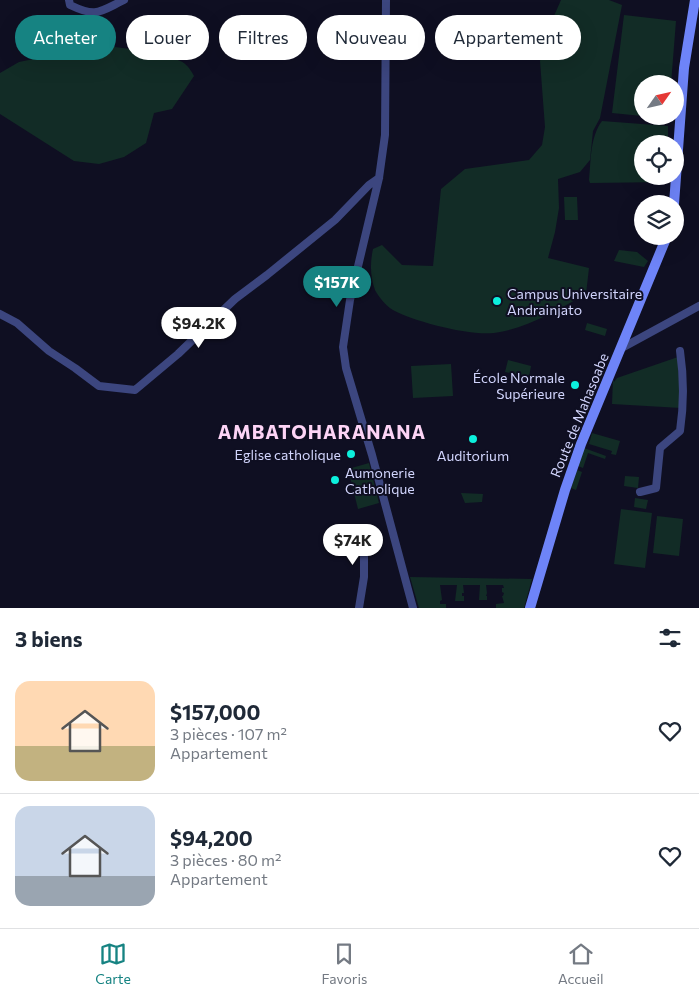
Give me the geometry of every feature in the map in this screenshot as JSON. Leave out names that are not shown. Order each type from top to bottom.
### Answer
[{"type":"street","points":[[69,0],[70,5],[87,13],[100,12],[124,0]]},
{"type":"street","points":[[386,0],[385,135],[379,178],[350,300],[343,347],[346,368],[372,455],[413,608]]},
{"type":"street","points":[[675,195],[684,68],[695,0]]},
{"type":"street","points":[[0,314],[17,323],[49,351],[99,386],[135,390],[178,354],[235,299],[335,220],[369,185],[379,178]]},
{"type":"street","name":"Route de Mahasoabe","points":[[530,608],[569,477],[581,444],[663,245]]},
{"type":"street","points":[[620,349],[699,306]]},
{"type":"street","points":[[640,492],[656,488],[660,448],[680,431],[684,405],[684,378],[680,351]]},
{"type":"street","points":[[359,608],[364,578],[364,550],[373,539]]},
{"type":"green space","points":[[561,0],[609,0],[622,5],[600,118],[593,131],[590,160],[580,172],[558,179],[559,208],[548,258],[589,268],[586,294],[523,326],[489,333],[445,328],[393,310],[375,290],[371,270],[373,249],[382,245],[402,265],[433,266],[441,189],[465,169],[529,160],[542,145],[545,127],[540,60],[581,60],[581,15],[554,15]]},
{"type":"green space","points":[[624,15],[676,21],[672,75],[634,75],[634,115],[612,113]]},
{"type":"green space","points":[[116,47],[126,48],[126,60],[178,60],[185,64],[194,76],[172,109],[154,113],[146,143],[124,157],[99,164],[74,161],[0,114],[0,73],[19,62],[29,60],[116,60]]},
{"type":"green space","points":[[602,121],[634,123],[634,125],[668,126],[668,135],[634,135],[634,182],[590,183],[593,141]]},
{"type":"green space","points":[[564,197],[577,197],[578,220],[565,220]]},
{"type":"green space","points":[[619,250],[637,252],[648,261],[644,267],[614,261]]},
{"type":"green space","points":[[587,323],[607,329],[605,336],[585,330]]},
{"type":"green space","points":[[678,357],[681,408],[612,404],[613,379],[614,382],[617,378]]},
{"type":"green space","points":[[508,360],[531,366],[529,377],[505,372]]},
{"type":"green space","points":[[451,364],[453,396],[413,398],[411,366]]},
{"type":"green space","points":[[592,433],[620,441],[616,455],[611,454],[612,451],[589,444]]},
{"type":"green space","points":[[584,448],[606,456],[605,459],[588,453],[583,468],[578,466]]},
{"type":"green space","points":[[369,463],[379,503],[358,509],[348,469]]},
{"type":"green space","points":[[577,470],[582,472],[576,490],[571,488]]},
{"type":"green space","points":[[625,476],[639,477],[638,488],[624,486]]},
{"type":"green space","points":[[461,493],[483,494],[482,502],[465,503]]},
{"type":"green space","points":[[635,498],[648,500],[646,509],[634,507]]},
{"type":"green space","points":[[621,509],[652,513],[645,568],[614,564]]},
{"type":"green space","points":[[657,516],[683,519],[679,556],[653,553]]},
{"type":"green space","points":[[410,577],[532,579],[524,608],[496,608],[496,604],[504,603],[502,596],[504,593],[502,592],[503,585],[486,585],[487,600],[479,600],[480,585],[463,585],[464,593],[462,593],[462,596],[464,596],[464,601],[455,601],[457,585],[440,585],[442,600],[440,604],[446,604],[446,608],[419,608]]},
{"type":"place","name":"Campus Universitaire Andrainjato","points":[[497,301]]},
{"type":"place","name":"École Normale Supérieure","points":[[575,385]]},
{"type":"place","name":"Auditorium","points":[[473,439]]},
{"type":"place","name":"Eglise catholique","points":[[351,454]]},
{"type":"place","name":"Aumonerie Catholique","points":[[335,480]]},
{"type":"district","name":"AMBATOHARANANA","points":[[322,431]]}]
